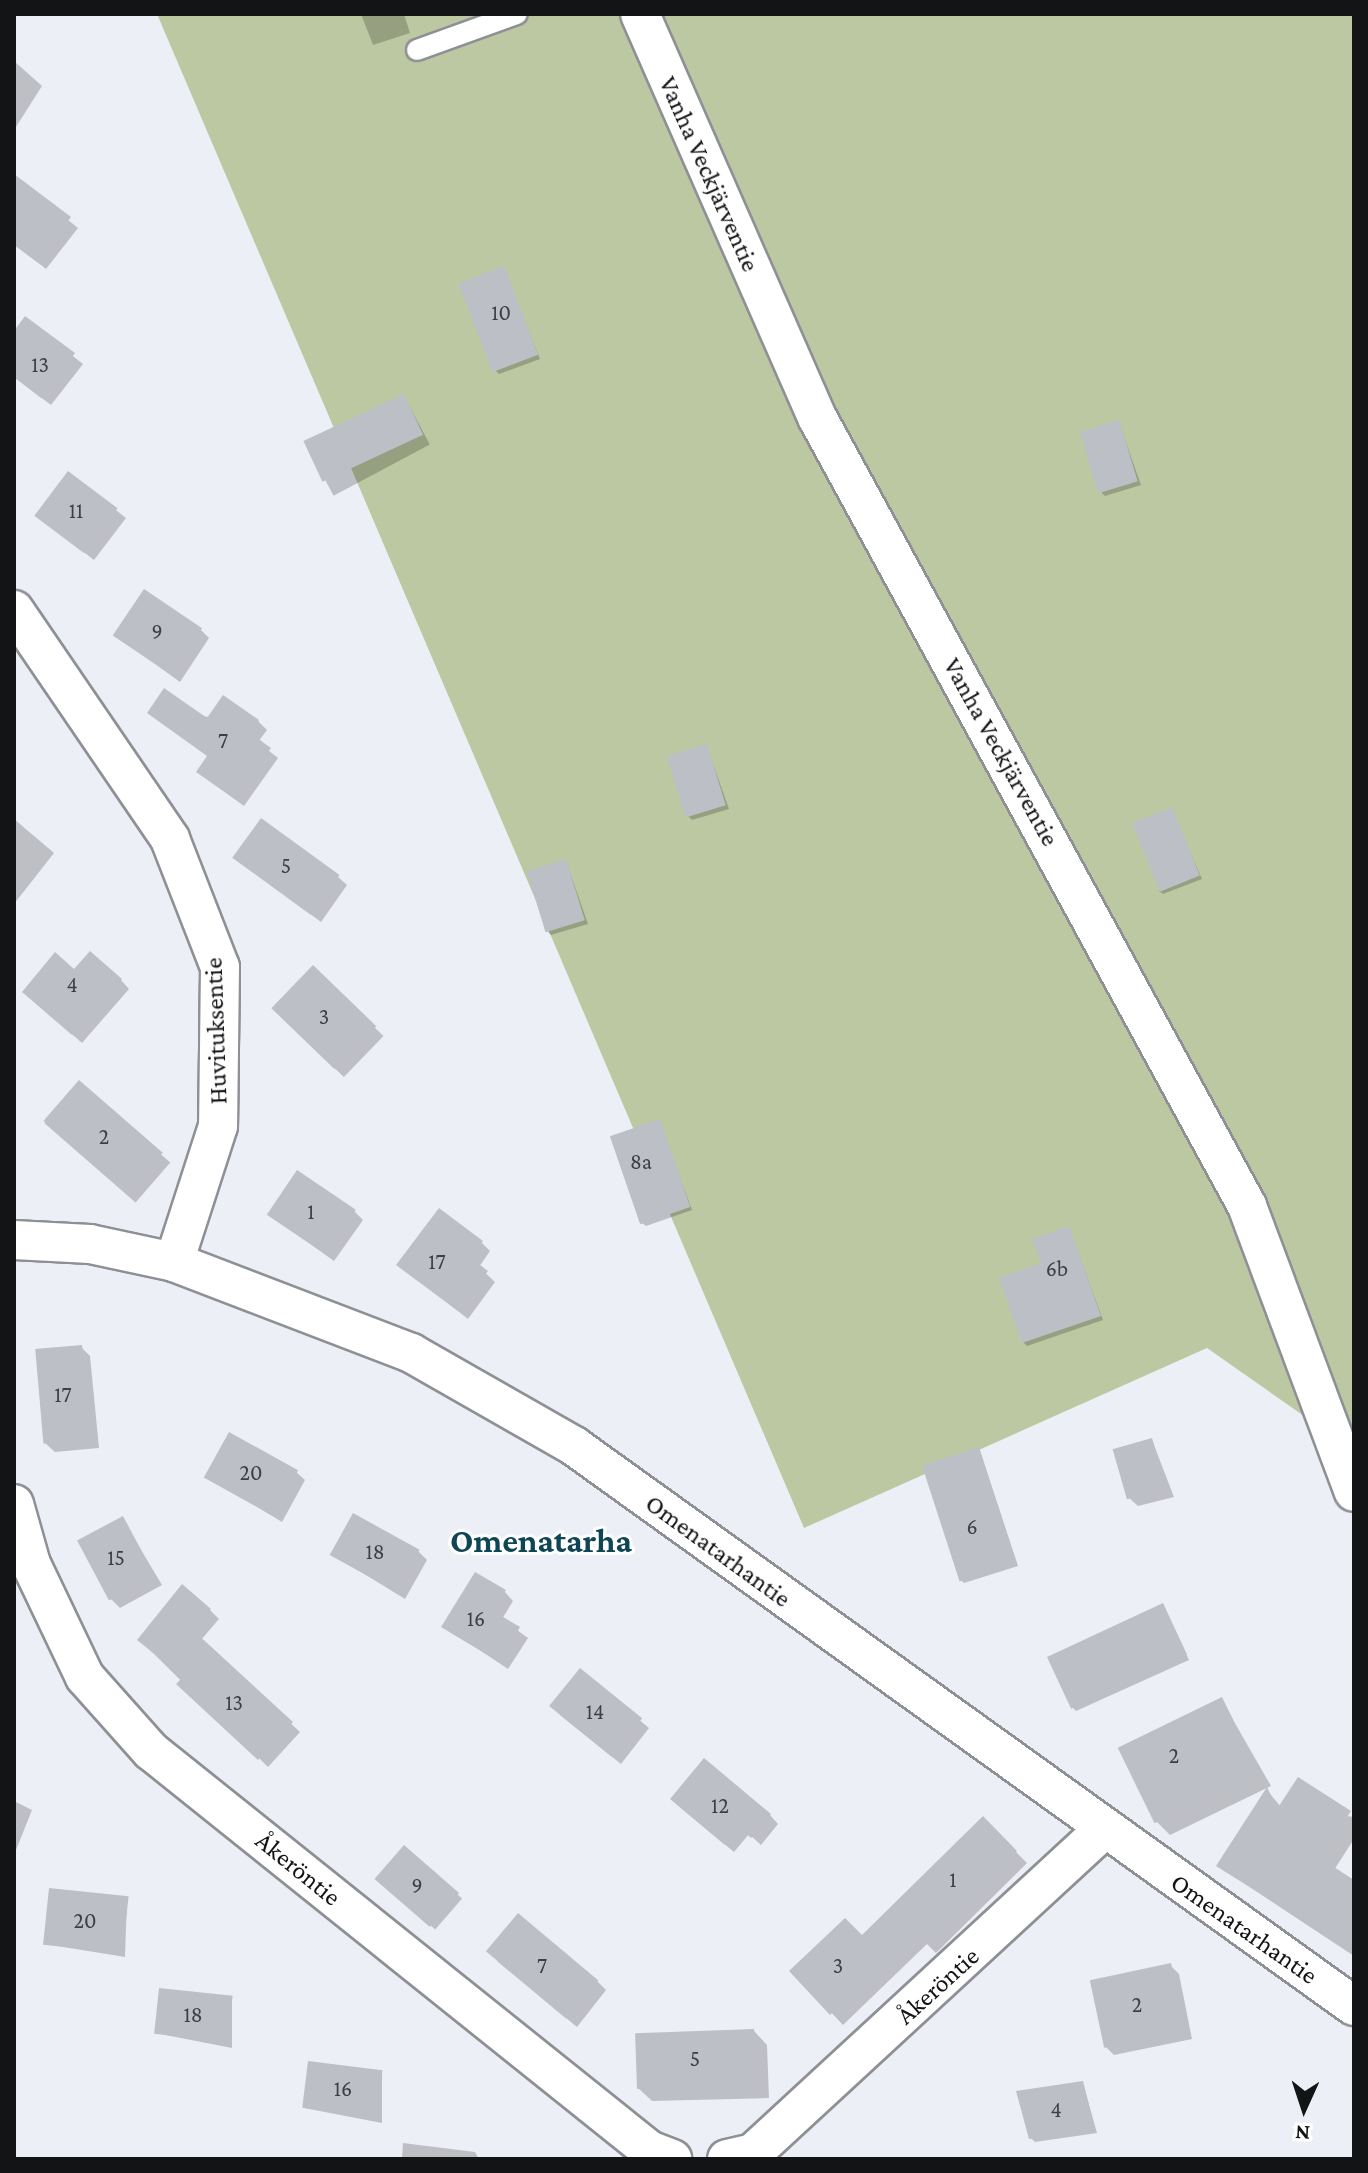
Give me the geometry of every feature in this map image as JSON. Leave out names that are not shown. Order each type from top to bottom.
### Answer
[{"type":"street","name":"Vanha Veckjärventie","points":[[640,14],[818,419],[1247,1206],[1354,1492]]},
{"type":"street","name":"Huvituksentie","points":[[14,610],[170,839],[220,967],[218,1126],[174,1262]]},
{"type":"street","name":"Omenatarhantie","points":[[14,1240],[90,1244],[174,1262],[411,1353],[574,1446],[1103,1830],[1354,2006]]},
{"type":"street","name":"Åkeröntie","points":[[14,1504],[31,1564],[85,1677],[151,1751],[649,2150],[672,2159]]},
{"type":"street","name":"Åkeröntie","points":[[727,2159],[753,2153],[1103,1830]]},
{"type":"lane","points":[[417,50],[517,14]]},
{"type":"green space","points":[[157,14],[1354,14],[1354,1451],[1207,1348],[804,1528]]},
{"type":"building","points":[[14,174],[71,217],[37,262],[14,245]]},
{"type":"building","points":[[504,266],[538,355],[492,372],[458,284]]},
{"type":"building","points":[[25,316],[75,353],[41,398],[14,377],[14,331]]},
{"type":"building","points":[[404,394],[423,435],[322,482],[303,441]]},
{"type":"building","points":[[1119,420],[1138,481],[1099,493],[1080,432]]},
{"type":"building","points":[[68,471],[118,508],[84,553],[34,516]]},
{"type":"building","points":[[144,589],[202,628],[171,675],[113,635]]},
{"type":"building","points":[[164,688],[207,718],[223,695],[259,720],[250,733],[271,748],[235,799],[196,772],[207,756],[147,713]]},
{"type":"building","points":[[707,744],[726,805],[686,817],[667,756]]},
{"type":"building","points":[[1172,807],[1200,876],[1160,892],[1132,823]]},
{"type":"building","points":[[261,818],[339,875],[311,915],[232,858]]},
{"type":"building","points":[[566,859],[585,920],[546,932],[527,871]]},
{"type":"building","points":[[90,951],[122,979],[72,1035],[22,992],[55,952],[74,969]]},
{"type":"building","points":[[313,965],[376,1026],[335,1069],[271,1008]]},
{"type":"building","points":[[79,1080],[163,1153],[127,1194],[44,1121]]},
{"type":"building","points":[[660,1119],[690,1207],[640,1224],[610,1136]]},
{"type":"building","points":[[297,1170],[356,1210],[326,1254],[267,1215]]},
{"type":"building","points":[[439,1208],[483,1241],[471,1258],[488,1271],[458,1311],[396,1265]]},
{"type":"building","points":[[1069,1226],[1101,1316],[1022,1343],[999,1278],[1041,1263],[1032,1239]]},
{"type":"building","points":[[82,1345],[90,1440],[43,1444],[35,1349]]},
{"type":"building","points":[[229,1432],[298,1470],[273,1516],[204,1477]]},
{"type":"building","points":[[1152,1438],[1166,1488],[1127,1499],[1113,1449]]},
{"type":"building","points":[[979,1447],[1017,1563],[960,1582],[922,1466]]},
{"type":"building","points":[[353,1513],[419,1550],[396,1592],[330,1555]]},
{"type":"building","points":[[123,1516],[155,1576],[109,1600],[77,1540]]},
{"type":"building","points":[[475,1572],[506,1590],[493,1611],[520,1627],[499,1662],[441,1627]]},
{"type":"building","points":[[182,1584],[211,1609],[194,1631],[293,1722],[258,1760],[176,1684],[183,1677],[137,1640]]},
{"type":"building","points":[[1163,1603],[1187,1655],[1071,1709],[1047,1657]]},
{"type":"building","points":[[580,1668],[642,1718],[611,1756],[549,1706]]},
{"type":"building","points":[[1222,1697],[1259,1772],[1155,1823],[1118,1748]]},
{"type":"building","points":[[704,1758],[771,1814],[751,1838],[739,1827],[725,1845],[670,1799]]},
{"type":"building","points":[[1298,1777],[1351,1811],[1320,1858],[1354,1880],[1354,1952],[1216,1866],[1267,1787],[1277,1809]]},
{"type":"building","points":[[983,1816],[1017,1851],[923,1943],[914,1934],[830,2015],[789,1971],[845,1918],[862,1935]]},
{"type":"building","points":[[404,1845],[459,1893],[430,1927],[374,1879]]},
{"type":"building","points":[[49,1888],[129,1896],[123,1953],[43,1945]]},
{"type":"building","points":[[518,1913],[598,1980],[566,2019],[486,1951]]},
{"type":"building","points":[[1171,1963],[1185,2030],[1104,2048],[1090,1980]]},
{"type":"building","points":[[159,1988],[233,1996],[228,2041],[154,2034]]},
{"type":"building","points":[[754,2029],[756,2085],[637,2089],[635,2033]]},
{"type":"building","points":[[308,2061],[382,2070],[377,2117],[302,2108]]},
{"type":"building","points":[[1083,2081],[1095,2130],[1029,2139],[1016,2091]]},
{"type":"district","name":"Omenatarha","points":[[541,1541]]}]
